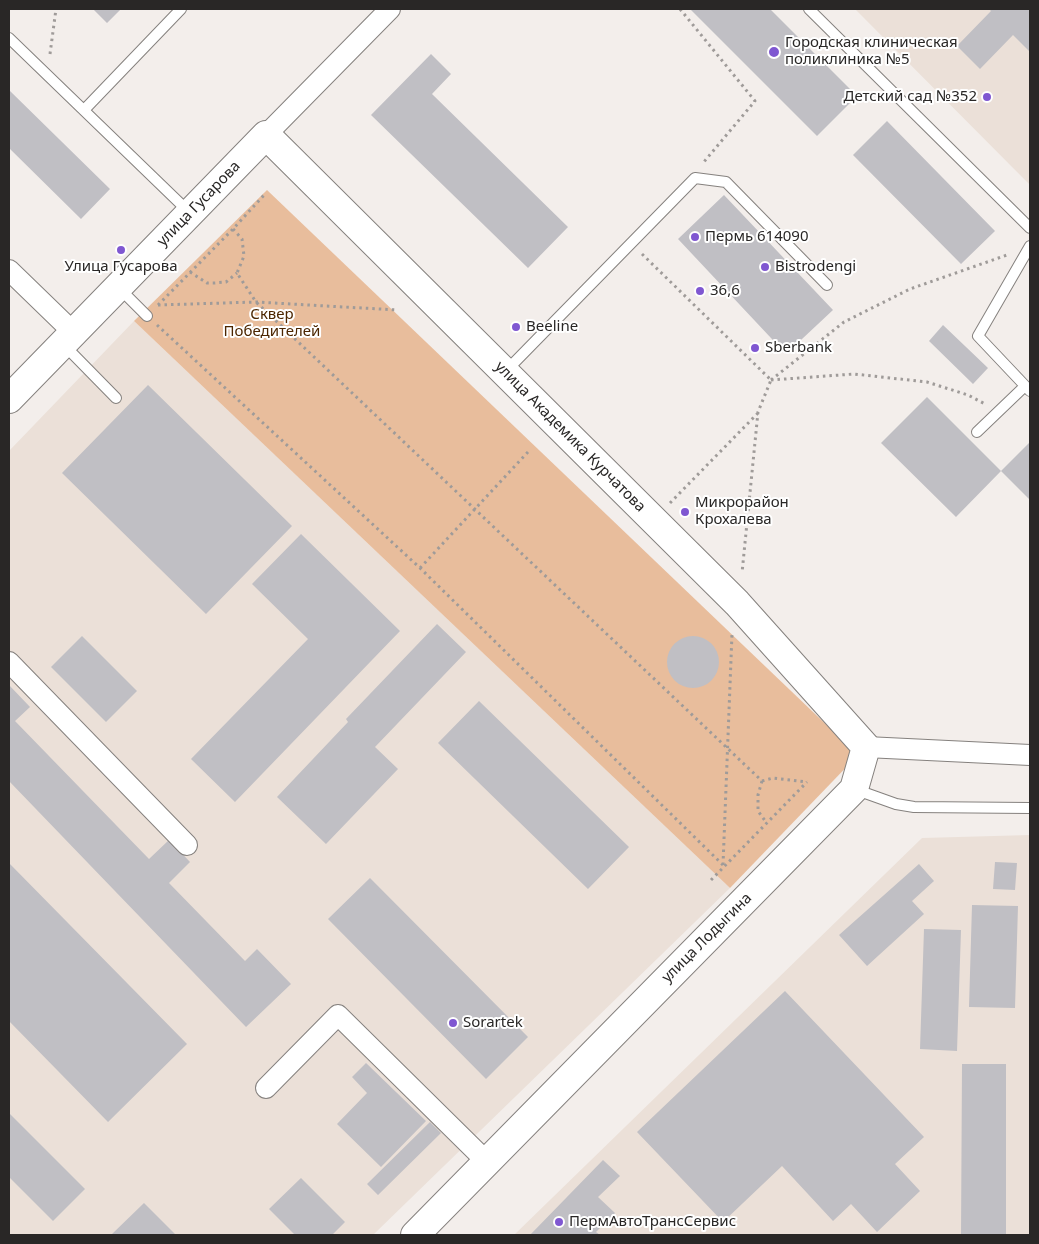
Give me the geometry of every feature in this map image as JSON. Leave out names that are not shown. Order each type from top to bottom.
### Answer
[{"type":"street","name":"улица Гусарова","points":[[9,399],[390,9]]},
{"type":"street","name":"улица Академика Курчатова","points":[[266,136],[737,603],[866,747]]},
{"type":"street","points":[[9,270],[69,339]]},
{"type":"street","points":[[9,662],[187,845]]},
{"type":"street","points":[[866,747],[1030,755]]},
{"type":"street","name":"улица Лодыгина","points":[[414,1235],[854,789],[866,747]]},
{"type":"street","points":[[266,1088],[338,1015],[487,1162]]},
{"type":"lane","points":[[84,110],[181,9]]},
{"type":"lane","points":[[809,9],[1030,228]]},
{"type":"lane","points":[[9,38],[191,213]]},
{"type":"lane","points":[[505,372],[695,178],[726,182],[827,285]]},
{"type":"lane","points":[[977,432],[999,411],[1028,389],[978,336],[1030,246]]},
{"type":"lane","points":[[118,288],[147,316]]},
{"type":"lane","points":[[69,339],[116,398]]},
{"type":"lane","points":[[854,789],[896,804],[914,807],[1030,808]]},
{"type":"path","points":[[47,75],[56,9]]},
{"type":"path","points":[[680,9],[755,101],[699,168]]},
{"type":"path","points":[[265,194],[147,316],[420,568],[723,865]]},
{"type":"path","points":[[190,272],[207,283],[226,282],[237,273],[244,256],[242,239],[233,229]]},
{"type":"path","points":[[631,243],[772,380],[854,374],[927,382],[968,396],[999,411]]},
{"type":"path","points":[[741,581],[758,412],[772,380],[844,322],[910,289],[962,272],[1030,246]]},
{"type":"path","points":[[237,273],[256,302],[762,781]]},
{"type":"path","points":[[158,306],[256,302],[397,310]]},
{"type":"path","points":[[669,504],[758,412]]},
{"type":"path","points":[[420,568],[528,452]]},
{"type":"path","points":[[723,865],[732,628]]},
{"type":"path","points":[[711,880],[723,865],[806,782],[773,778],[762,781]]},
{"type":"path","points":[[762,781],[758,795],[758,811],[766,822]]},
{"type":"shaded area","name":"Детский сад №352","points":[[855,9],[1030,9],[1030,185]]},
{"type":"shaded area","points":[[134,321],[730,888],[373,1235],[9,1235],[9,451]]},
{"type":"shaded area","points":[[1030,835],[1030,1235],[514,1235],[922,838]]},
{"type":"green space","name":"Сквер Победителей","points":[[267,190],[858,755],[730,888],[134,321]]},
{"type":"building","points":[[93,9],[121,9],[107,23]]},
{"type":"building","name":"Городская клиническая поликлиника №5","points":[[690,9],[770,9],[857,96],[817,136]]},
{"type":"building","points":[[989,9],[1030,9],[1030,52],[1013,35],[980,69],[957,46],[991,11]]},
{"type":"building","points":[[431,54],[451,74],[432,94],[568,227],[528,268],[371,115]]},
{"type":"building","points":[[9,90],[110,189],[81,219],[9,148]]},
{"type":"building","points":[[887,121],[995,231],[961,264],[853,155]]},
{"type":"building","points":[[724,195],[833,310],[786,354],[678,239]]},
{"type":"building","points":[[943,325],[988,368],[973,384],[929,341]]},
{"type":"building","points":[[148,385],[292,526],[206,614],[62,473]]},
{"type":"building","points":[[927,397],[1001,471],[956,517],[881,443]]},
{"type":"building","points":[[1030,442],[1030,500],[1001,471]]},
{"type":"building","points":[[301,534],[400,631],[235,802],[191,759],[308,639],[252,584]]},
{"type":"building","points":[[437,624],[466,652],[375,747],[398,769],[326,844],[277,797],[348,722],[346,719]]},
{"type":"building","points":[[82,636],[137,691],[106,722],[51,667]]},
{"type":"building","points":[[688,636],[698,636],[707,640],[715,648],[719,662],[715,676],[707,684],[698,688],[688,688],[679,684],[671,676],[667,667],[667,657],[671,648],[679,640]]},
{"type":"building","points":[[9,685],[30,707],[15,721],[149,859],[169,840],[190,862],[169,883],[245,961],[257,949],[291,984],[246,1027],[9,781]]},
{"type":"building","points":[[479,701],[629,847],[588,889],[438,743]]},
{"type":"building","points":[[995,862],[1017,863],[1015,890],[993,889]]},
{"type":"building","points":[[9,863],[187,1044],[108,1122],[9,1021]]},
{"type":"building","points":[[919,864],[934,881],[912,901],[924,914],[867,966],[839,935]]},
{"type":"building","points":[[370,878],[528,1037],[486,1079],[328,919]]},
{"type":"building","points":[[972,905],[1018,906],[1015,1008],[969,1007]]},
{"type":"building","points":[[924,929],[961,930],[957,1051],[920,1049]]},
{"type":"building","points":[[785,991],[924,1137],[895,1164],[920,1191],[877,1232],[851,1204],[833,1221],[782,1166],[723,1222],[637,1132]]},
{"type":"building","points":[[366,1063],[426,1121],[381,1167],[337,1124],[367,1093],[352,1077]]},
{"type":"building","points":[[962,1064],[1006,1064],[1006,1235],[961,1235]]},
{"type":"building","points":[[9,1113],[85,1189],[53,1221],[9,1177]]},
{"type":"building","points":[[430,1122],[441,1133],[378,1195],[367,1184]]},
{"type":"building","points":[[603,1160],[620,1176],[598,1197],[615,1213],[596,1232],[600,1235],[530,1235]]},
{"type":"building","points":[[301,1178],[345,1222],[332,1235],[295,1235],[269,1209]]},
{"type":"building","points":[[144,1203],[176,1235],[111,1235]]},
{"type":"place","name":"Городская клиническая поликлиника №5","points":[[774,52]]},
{"type":"place","name":"Детский сад №352","points":[[987,97]]},
{"type":"place","name":"Пермь 614090","points":[[695,237]]},
{"type":"place","name":"Улица Гусарова","points":[[121,250]]},
{"type":"place","name":"Bistrodengi","points":[[765,267]]},
{"type":"place","name":"36,6","points":[[700,291]]},
{"type":"place","name":"Beeline","points":[[516,327]]},
{"type":"place","name":"Sberbank","points":[[755,348]]},
{"type":"place","name":"Микрорайон Крохалева","points":[[685,512]]},
{"type":"place","name":"Sorartek","points":[[453,1023]]},
{"type":"place","name":"ПермАвтоТрансСервис","points":[[559,1222]]}]
